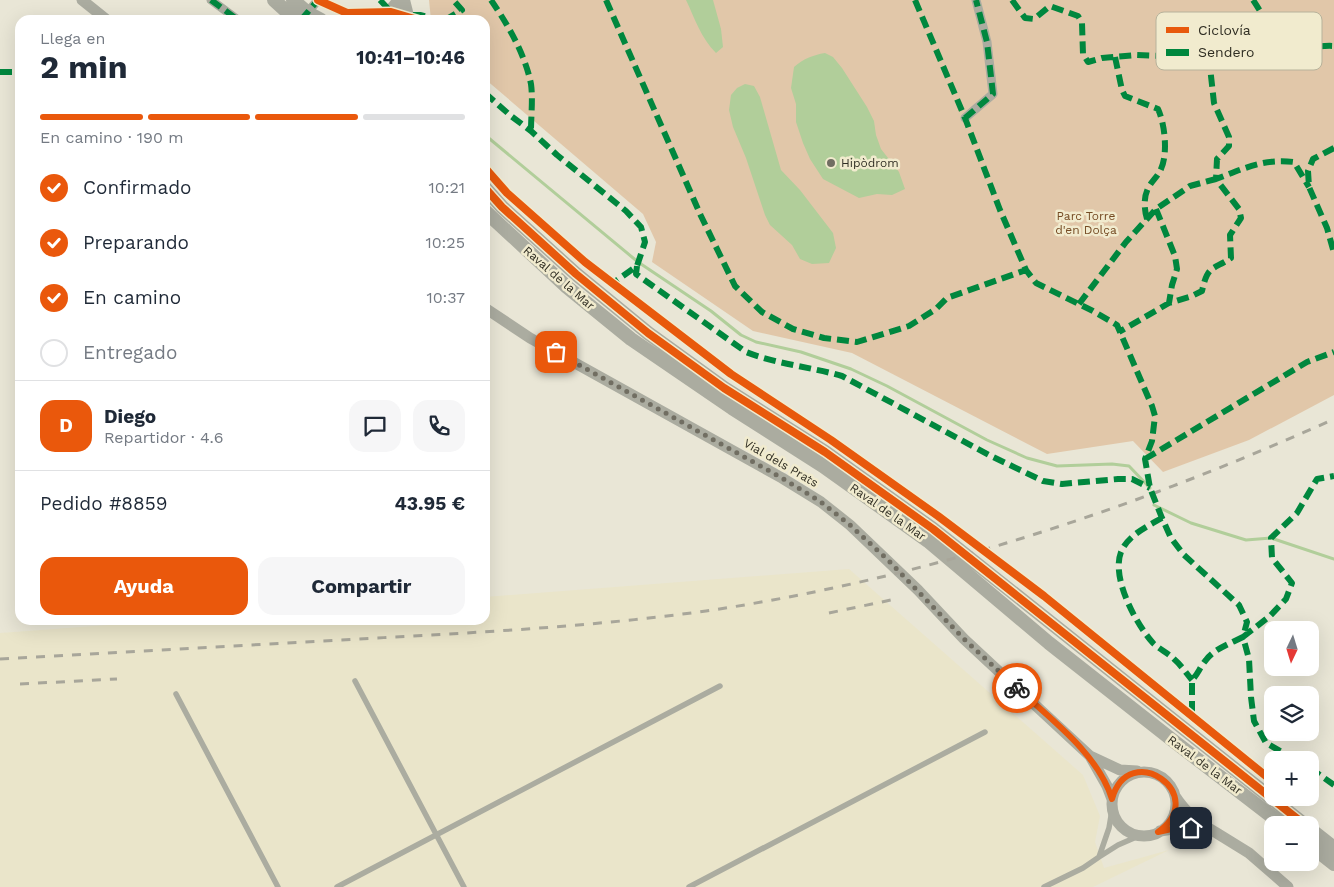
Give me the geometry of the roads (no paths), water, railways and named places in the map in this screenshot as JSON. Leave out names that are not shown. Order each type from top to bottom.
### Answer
[{"type":"street","points":[[82,0],[101,15]]},
{"type":"street","points":[[211,0],[231,15]]},
{"type":"street","points":[[274,0],[297,15]]},
{"type":"street","points":[[293,0],[300,15]]},
{"type":"street","points":[[305,15],[318,0]]},
{"type":"street","points":[[388,15],[402,0]]},
{"type":"street","points":[[402,0],[406,15]]},
{"type":"street","points":[[965,118],[993,94],[987,42],[976,0]]},
{"type":"street","name":"Raval de la Mar","points":[[490,194],[502,207],[576,274],[648,333],[724,388],[825,452],[932,529],[1294,816]]},
{"type":"street","name":"Raval de la Mar","points":[[490,216],[567,287],[631,339],[732,408],[823,466],[928,541],[1049,643],[1272,816]]},
{"type":"street","name":"Vial dels Prats","points":[[490,311],[530,338],[782,478],[821,502],[850,525],[918,590],[964,639],[1090,756],[1107,786],[1120,824],[1126,830],[1141,835],[1150,835],[1176,828],[1191,828],[1214,832]]},
{"type":"street","name":"Vial dels Prats","points":[[1090,756],[1120,770],[1144,772],[1163,778],[1183,808],[1194,819],[1249,853],[1288,887]]},
{"type":"street","points":[[1112,804],[1114,791],[1123,779],[1136,773],[1144,772]]},
{"type":"street","points":[[1158,832],[1173,816],[1176,802],[1174,794]]},
{"type":"street","points":[[1319,836],[1334,848]]},
{"type":"street","points":[[1319,852],[1334,864]]},
{"type":"lane","points":[[355,681],[464,887]]},
{"type":"lane","points":[[337,887],[720,686]]},
{"type":"lane","points":[[176,694],[278,887]]},
{"type":"lane","points":[[689,887],[985,732]]},
{"type":"lane","points":[[1099,857],[1110,828],[1112,804]]},
{"type":"lane","name":"Vial dels Prats","points":[[1044,887],[1083,868],[1118,845],[1141,835]]},
{"type":"waterway","points":[[490,139],[638,262],[711,311],[741,335],[756,342],[801,352],[851,369],[887,386],[987,440],[1027,458],[1057,466],[1112,464],[1129,466],[1150,488]]},
{"type":"waterway","points":[[1154,505],[1191,523],[1246,540],[1271,538],[1334,559]]},
{"type":"railway","points":[[0,659],[542,628],[706,611],[787,597],[868,580],[948,560],[1027,537],[1105,511],[1182,482],[1259,452],[1334,419]]},
{"type":"railway","points":[[829,613],[891,600]]},
{"type":"railway","points":[[20,684],[117,679]]},
{"type":"place","name":"Hipòdrom","points":[[831,163]]},
{"type":"park label","name":"Parc Torre d'en Dolça","points":[[1086,223]]}]
